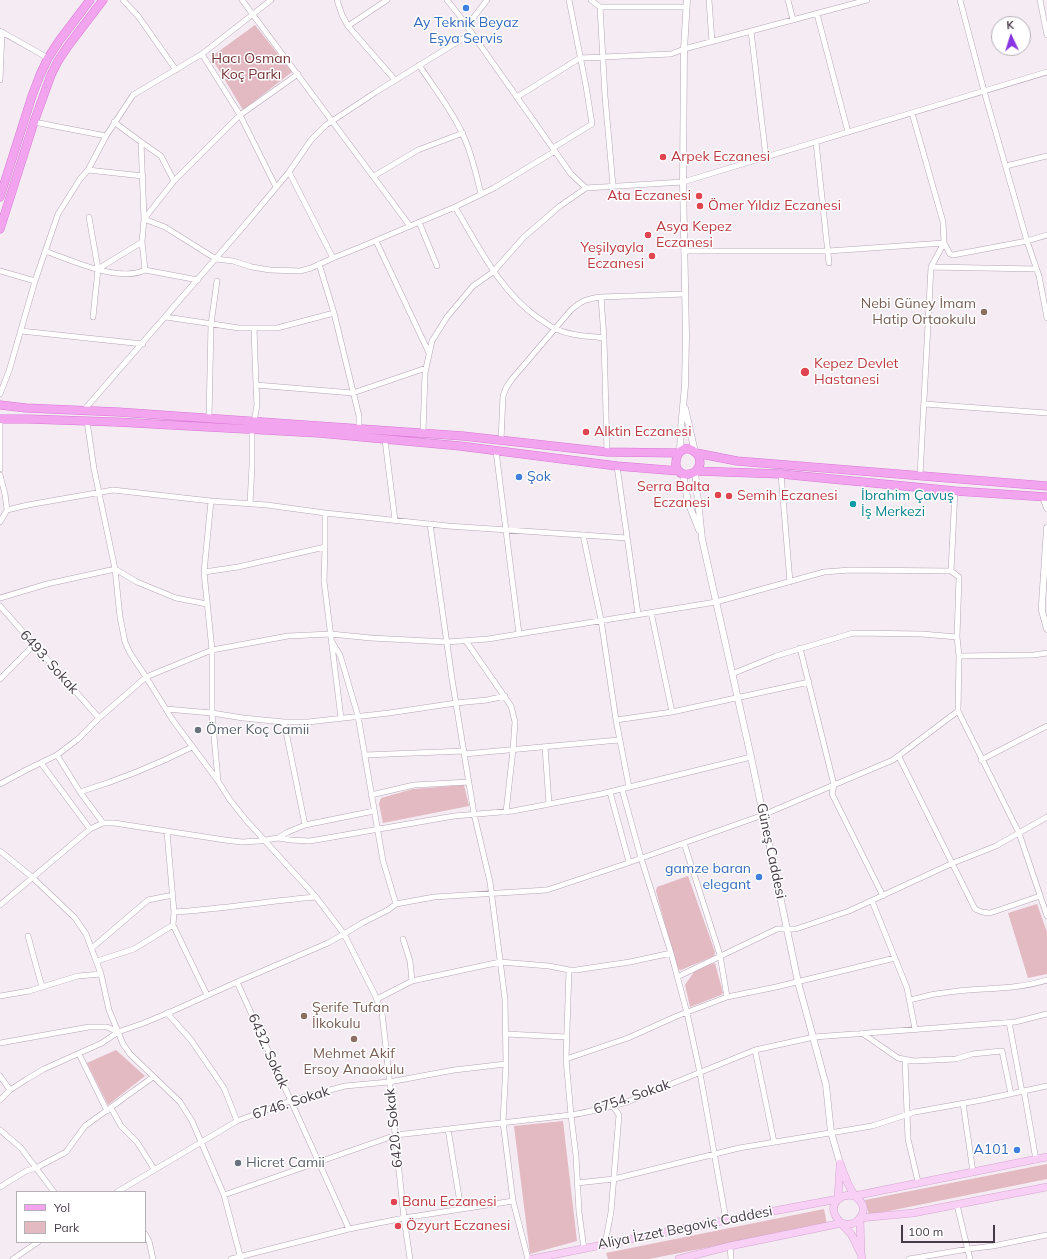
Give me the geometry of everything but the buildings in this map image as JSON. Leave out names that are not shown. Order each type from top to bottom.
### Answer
[{"type":"main road","points":[[0,197],[4,174],[40,75],[48,58],[89,0]]},
{"type":"main road","points":[[0,229],[34,122],[51,76],[58,61],[68,46],[103,0]]},
{"type":"main road","points":[[0,405],[26,408],[209,418],[253,426],[319,434],[460,446],[689,474],[695,472],[781,474],[955,491],[1045,497]]},
{"type":"main road","points":[[0,419],[359,429],[463,436],[607,452],[680,452],[687,449],[737,461],[1047,486]]},
{"type":"main road","points":[[680,452],[677,456],[675,464],[681,472]]},
{"type":"main road","points":[[695,472],[700,466],[700,458],[696,452]]},
{"type":"main road","points":[[838,1199],[846,1195],[854,1196],[1047,1157]]},
{"type":"main road","points":[[840,1163],[847,1183],[854,1196],[861,1201],[863,1206],[863,1214],[858,1221],[852,1224],[842,1223]]},
{"type":"main road","points":[[840,1163],[838,1199],[834,1207],[834,1212],[835,1216],[851,1235],[861,1256]]},
{"type":"main road","points":[[860,1218],[913,1213],[1047,1187]]},
{"type":"main road","name":"Aliya İzzet Begoviç Caddesi","points":[[532,1259],[838,1199]]},
{"type":"main road","points":[[860,1218],[861,1256]]},
{"type":"main road","name":"Aliya İzzet Begoviç Caddesi","points":[[679,1259],[730,1246],[842,1223]]},
{"type":"street","points":[[123,0],[138,16],[176,70]]},
{"type":"street","points":[[242,0],[410,226]]},
{"type":"street","points":[[0,394],[9,371],[35,281],[58,214],[80,179],[88,170],[114,122],[133,95],[202,54],[271,0]]},
{"type":"street","points":[[337,0],[342,15],[348,26],[395,80]]},
{"type":"street","points":[[348,26],[387,0]]},
{"type":"street","points":[[447,0],[472,32],[571,174],[586,188]]},
{"type":"street","points":[[467,26],[487,0]]},
{"type":"street","points":[[144,219],[165,227],[216,258],[233,261],[252,267],[294,272],[311,268],[455,207],[494,188],[592,124],[569,0]]},
{"type":"street","points":[[591,0],[600,7],[687,7]]},
{"type":"street","points":[[680,452],[684,405],[686,336],[684,251],[684,49],[687,0]]},
{"type":"street","points":[[709,0],[712,42]]},
{"type":"street","points":[[788,0],[793,20]]},
{"type":"street","points":[[517,97],[580,58],[671,54],[684,49],[867,0]]},
{"type":"street","points":[[960,0],[984,91],[1036,269],[1047,318]]},
{"type":"street","points":[[1040,0],[1047,35]]},
{"type":"street","points":[[600,7],[612,186]]},
{"type":"street","points":[[817,14],[848,132]]},
{"type":"street","points":[[751,31],[766,157]]},
{"type":"street","points":[[0,80],[1,32],[48,58]]},
{"type":"street","points":[[84,410],[198,280],[289,172],[311,140],[326,125],[472,32]]},
{"type":"street","points":[[202,54],[240,115],[276,188]]},
{"type":"street","points":[[419,65],[450,110],[463,133],[474,166],[481,194]]},
{"type":"street","points":[[422,433],[426,368],[429,353],[432,341],[447,317],[472,286],[493,272],[524,237],[560,206],[586,188],[684,182],[1047,72]]},
{"type":"street","points":[[144,219],[174,181],[240,115],[298,74]]},
{"type":"street","points":[[912,113],[943,222],[944,244],[950,254],[953,255],[1027,241],[1047,235]]},
{"type":"street","points":[[34,122],[106,136]]},
{"type":"street","points":[[114,122],[161,156],[174,181]]},
{"type":"street","points":[[374,176],[418,150],[463,133]]},
{"type":"street","points":[[141,142],[144,219],[142,242],[145,270]]},
{"type":"street","points":[[816,142],[829,263]]},
{"type":"street","points":[[1006,166],[1047,156]]},
{"type":"street","points":[[88,170],[143,176]]},
{"type":"street","points":[[289,172],[333,258]]},
{"type":"street","points":[[455,207],[493,272],[502,284],[525,308],[555,329],[569,334],[604,338]]},
{"type":"street","points":[[89,217],[98,269],[93,317]]},
{"type":"street","points":[[419,222],[437,266]]},
{"type":"street","points":[[376,240],[429,353]]},
{"type":"street","points":[[98,269],[142,242]]},
{"type":"street","points":[[684,251],[828,251],[944,244]]},
{"type":"street","points":[[920,476],[925,404],[931,267],[944,244]]},
{"type":"street","points":[[45,251],[98,269],[121,274],[138,273],[145,270],[198,280]]},
{"type":"street","points":[[319,264],[334,313],[359,416],[359,429]]},
{"type":"street","points":[[931,267],[1036,269]]},
{"type":"street","points":[[0,270],[35,281]]},
{"type":"street","points":[[209,418],[211,324],[217,282]]},
{"type":"street","points":[[501,440],[504,396],[506,388],[571,310],[578,304],[588,299],[601,296],[685,294]]},
{"type":"street","points":[[601,296],[604,338],[607,452]]},
{"type":"street","points":[[166,317],[239,328],[277,328],[334,313]]},
{"type":"street","points":[[250,504],[253,426],[257,405],[254,328]]},
{"type":"street","points":[[21,331],[142,344]]},
{"type":"street","points":[[256,385],[353,393],[426,368]]},
{"type":"street","points":[[925,404],[1047,413]]},
{"type":"street","points":[[684,405],[696,452]]},
{"type":"street","points":[[0,419],[0,469]]},
{"type":"street","name":"6420. Sokak","points":[[87,421],[99,492],[115,569],[120,617],[125,642],[130,653],[166,709],[230,800],[316,897],[344,934],[377,999],[382,1013],[404,1218],[410,1259]]},
{"type":"street","points":[[385,440],[395,520]]},
{"type":"street","points":[[496,451],[519,634]]},
{"type":"street","points":[[617,466],[638,614]]},
{"type":"street","points":[[681,472],[688,502],[702,539]]},
{"type":"street","points":[[695,472],[702,539]]},
{"type":"street","points":[[781,474],[790,582]]},
{"type":"street","points":[[0,475],[7,510],[0,522]]},
{"type":"street","points":[[7,510],[113,490],[430,524],[627,538]]},
{"type":"street","points":[[951,571],[955,491]]},
{"type":"street","points":[[1045,497],[1047,508]]},
{"type":"street","points":[[211,501],[204,572],[212,650],[212,713],[218,781]]},
{"type":"street","points":[[325,513],[324,580],[341,718]]},
{"type":"street","points":[[430,524],[446,642],[474,814],[492,893],[505,999],[506,1064],[503,1122],[513,1201],[528,1259]]},
{"type":"street","points":[[1047,528],[1042,604],[1042,611],[1047,629]]},
{"type":"street","points":[[583,535],[601,620],[619,740],[629,787]]},
{"type":"street","name":"Güneş Caddesi","points":[[702,539],[751,757],[798,982],[826,1085],[831,1132],[840,1163]]},
{"type":"street","points":[[204,572],[238,567],[325,547]]},
{"type":"street","points":[[0,598],[47,584],[115,569],[136,582],[176,598],[207,604]]},
{"type":"street","points":[[0,784],[58,755],[78,739],[99,718],[146,677],[212,650],[288,636],[331,634],[371,638],[446,642],[488,639],[716,602],[824,572],[850,570],[951,571],[959,578],[957,637],[959,656],[958,711],[981,760],[1019,833],[1047,916]]},
{"type":"street","name":"6493. Sokak","points":[[0,606],[99,718]]},
{"type":"street","points":[[651,612],[672,712]]},
{"type":"street","points":[[732,674],[776,656],[853,633],[922,634],[957,637]]},
{"type":"street","points":[[466,641],[512,706],[515,722],[506,812]]},
{"type":"street","points":[[332,642],[340,655],[358,716],[383,861],[396,904]]},
{"type":"street","points":[[0,679],[34,645]]},
{"type":"street","points":[[800,648],[834,784],[832,794],[882,896]]},
{"type":"street","points":[[959,656],[1034,655],[1047,653]]},
{"type":"street","points":[[616,720],[672,712],[809,682]]},
{"type":"street","points":[[166,709],[284,722],[308,722],[389,713],[487,700],[505,696]]},
{"type":"street","points":[[0,1100],[10,1090],[44,1069],[102,1043],[118,1032],[167,1013],[328,943],[388,910],[396,904],[434,897],[547,890],[641,858],[804,799],[834,784],[899,757],[958,711]]},
{"type":"street","points":[[284,722],[305,825]]},
{"type":"street","points":[[981,760],[1047,726]]},
{"type":"street","points":[[365,755],[464,753],[619,740]]},
{"type":"street","points":[[80,792],[158,763],[192,746]]},
{"type":"street","points":[[545,747],[549,804]]},
{"type":"street","points":[[58,755],[80,792],[103,823]]},
{"type":"street","points":[[0,905],[90,829],[103,823],[114,823],[242,842],[278,838],[310,841],[454,816],[506,812],[549,804],[610,792],[751,757]]},
{"type":"street","points":[[899,757],[975,909],[986,913],[994,912],[1040,896]]},
{"type":"street","points":[[41,763],[90,829]]},
{"type":"street","points":[[371,795],[414,785],[469,782]]},
{"type":"street","points":[[622,789],[641,858],[671,953],[687,1013],[700,1073],[726,1220]]},
{"type":"street","points":[[610,792],[629,862]]},
{"type":"street","points":[[278,838],[305,825],[374,811]]},
{"type":"street","points":[[677,977],[776,929],[796,929],[807,926],[872,901],[953,863],[996,846],[1047,817]]},
{"type":"street","points":[[167,832],[173,895],[173,925],[207,996]]},
{"type":"street","points":[[684,843],[720,956],[727,997]]},
{"type":"street","points":[[0,851],[32,877],[75,918],[86,934],[101,974],[109,1010],[123,1044],[130,1054],[180,1102],[192,1120],[224,1195],[241,1258]]},
{"type":"street","points":[[92,948],[148,900],[173,895]]},
{"type":"street","points":[[174,912],[316,897]]},
{"type":"street","points":[[872,901],[907,988],[915,1029]]},
{"type":"street","points":[[97,961],[134,949],[173,925]]},
{"type":"street","points":[[28,936],[42,987]]},
{"type":"street","points":[[403,939],[410,961],[412,981]]},
{"type":"street","points":[[377,999],[412,981],[500,962],[549,966],[569,970],[630,962],[671,953]]},
{"type":"street","points":[[566,1059],[628,1038],[727,997],[798,982],[895,958]]},
{"type":"street","points":[[569,970],[566,1059],[576,1156],[579,1212],[584,1248]]},
{"type":"street","points":[[0,996],[29,991],[78,976],[101,974]]},
{"type":"street","points":[[909,1000],[943,992],[1007,988],[1047,980]]},
{"type":"street","name":"6432. Sokak","points":[[237,982],[349,1229]]},
{"type":"street","points":[[167,1013],[191,1040],[220,1081],[237,1121]]},
{"type":"street","name":"6754. Sokak","points":[[224,1195],[396,1135],[571,1115],[613,1106],[627,1102],[755,1050],[814,1037],[1016,1022],[1047,1014]]},
{"type":"street","points":[[1009,1022],[1036,1160]]},
{"type":"street","points":[[0,1043],[89,1027],[107,1027],[118,1032]]},
{"type":"street","points":[[862,1033],[898,1058],[914,1061],[956,1059],[972,1054],[1002,1051],[1011,1094]]},
{"type":"street","points":[[506,1034],[566,1037]]},
{"type":"street","points":[[755,1050],[774,1142]]},
{"type":"street","points":[[79,1054],[120,1126],[137,1142],[154,1169]]},
{"type":"street","points":[[905,1059],[908,1139],[918,1182]]},
{"type":"street","name":"6746. Sokak","points":[[119,1191],[237,1121],[290,1101],[345,1086],[389,1082],[454,1070],[506,1064]]},
{"type":"street","points":[[0,1076],[10,1090]]},
{"type":"street","points":[[0,1187],[26,1171],[36,1168],[66,1152],[85,1126],[153,1077]]},
{"type":"street","points":[[577,1183],[614,1179],[739,1148],[872,1126],[914,1112],[1047,1086]]},
{"type":"street","points":[[963,1103],[973,1172]]},
{"type":"street","points":[[605,1244],[611,1212],[619,1115],[613,1106]]},
{"type":"street","points":[[448,1129],[461,1209]]},
{"type":"street","points":[[0,1130],[21,1148],[53,1191]]},
{"type":"street","points":[[231,1259],[241,1258],[349,1229],[404,1218],[513,1201]]},
{"type":"street","points":[[957,1205],[970,1259]]},
{"type":"street","points":[[909,1259],[993,1246],[1047,1235]]},
{"type":"street","points":[[146,1236],[149,1241],[153,1259]]},
{"type":"street","points":[[12,1259],[36,1243]]},
{"type":"street","points":[[730,1246],[731,1259]]},
{"type":"green space","name":"Hacı Osman Koç Parkı","points":[[255,25],[292,72],[243,110],[211,57]]},
{"type":"green space","points":[[464,785],[469,806],[383,823],[379,804],[381,798],[413,789]]},
{"type":"green space","points":[[688,876],[715,952],[714,956],[681,970],[677,969],[656,891],[657,887]]},
{"type":"green space","points":[[1037,904],[1047,932],[1047,974],[1028,978],[1008,913]]},
{"type":"green space","points":[[715,963],[723,993],[690,1007],[685,985],[696,969]]},
{"type":"green space","points":[[116,1050],[145,1076],[108,1105],[87,1063]]},
{"type":"green space","points":[[563,1121],[577,1241],[530,1254],[514,1126]]},
{"type":"green space","points":[[1047,1164],[1047,1179],[869,1215],[865,1200]]},
{"type":"green space","points":[[824,1209],[827,1224],[649,1259],[608,1259],[606,1253]]},
{"type":"place","name":"Ay Teknik Beyaz Eşya Servis","points":[[466,8]]},
{"type":"place","name":"Arpek Eczanesi","points":[[663,157]]},
{"type":"place","name":"Ata Eczanesi","points":[[699,196]]},
{"type":"place","name":"Ömer Yıldız Eczanesi","points":[[700,206]]},
{"type":"place","name":"Asya Kepez Eczanesi","points":[[648,235]]},
{"type":"place","name":"Yeşilyayla Eczanesi","points":[[652,256]]},
{"type":"place","name":"Nebi Güney İmam Hatip Ortaokulu","points":[[984,312]]},
{"type":"place","name":"Kepez Devlet Hastanesi","points":[[805,372]]},
{"type":"place","name":"Alktin Eczanesi","points":[[586,432]]},
{"type":"place","name":"Şok","points":[[519,477]]},
{"type":"place","name":"Serra Balta Eczanesi","points":[[718,495]]},
{"type":"place","name":"Semih Eczanesi","points":[[729,496]]},
{"type":"place","name":"İbrahim Çavuş İş Merkezi","points":[[853,504]]},
{"type":"place","name":"Ömer Koç Camii","points":[[198,730]]},
{"type":"place","name":"gamze baran elegant","points":[[759,877]]},
{"type":"place","name":"Şerife Tufan İlkokulu","points":[[304,1016]]},
{"type":"place","name":"Mehmet Akif Ersoy Anaokulu","points":[[354,1039]]},
{"type":"place","name":"A101","points":[[1017,1150]]},
{"type":"place","name":"Hicret Camii","points":[[238,1163]]},
{"type":"place","name":"Banu Eczanesi","points":[[394,1202]]},
{"type":"place","name":"Özyurt Eczanesi","points":[[398,1226]]}]
